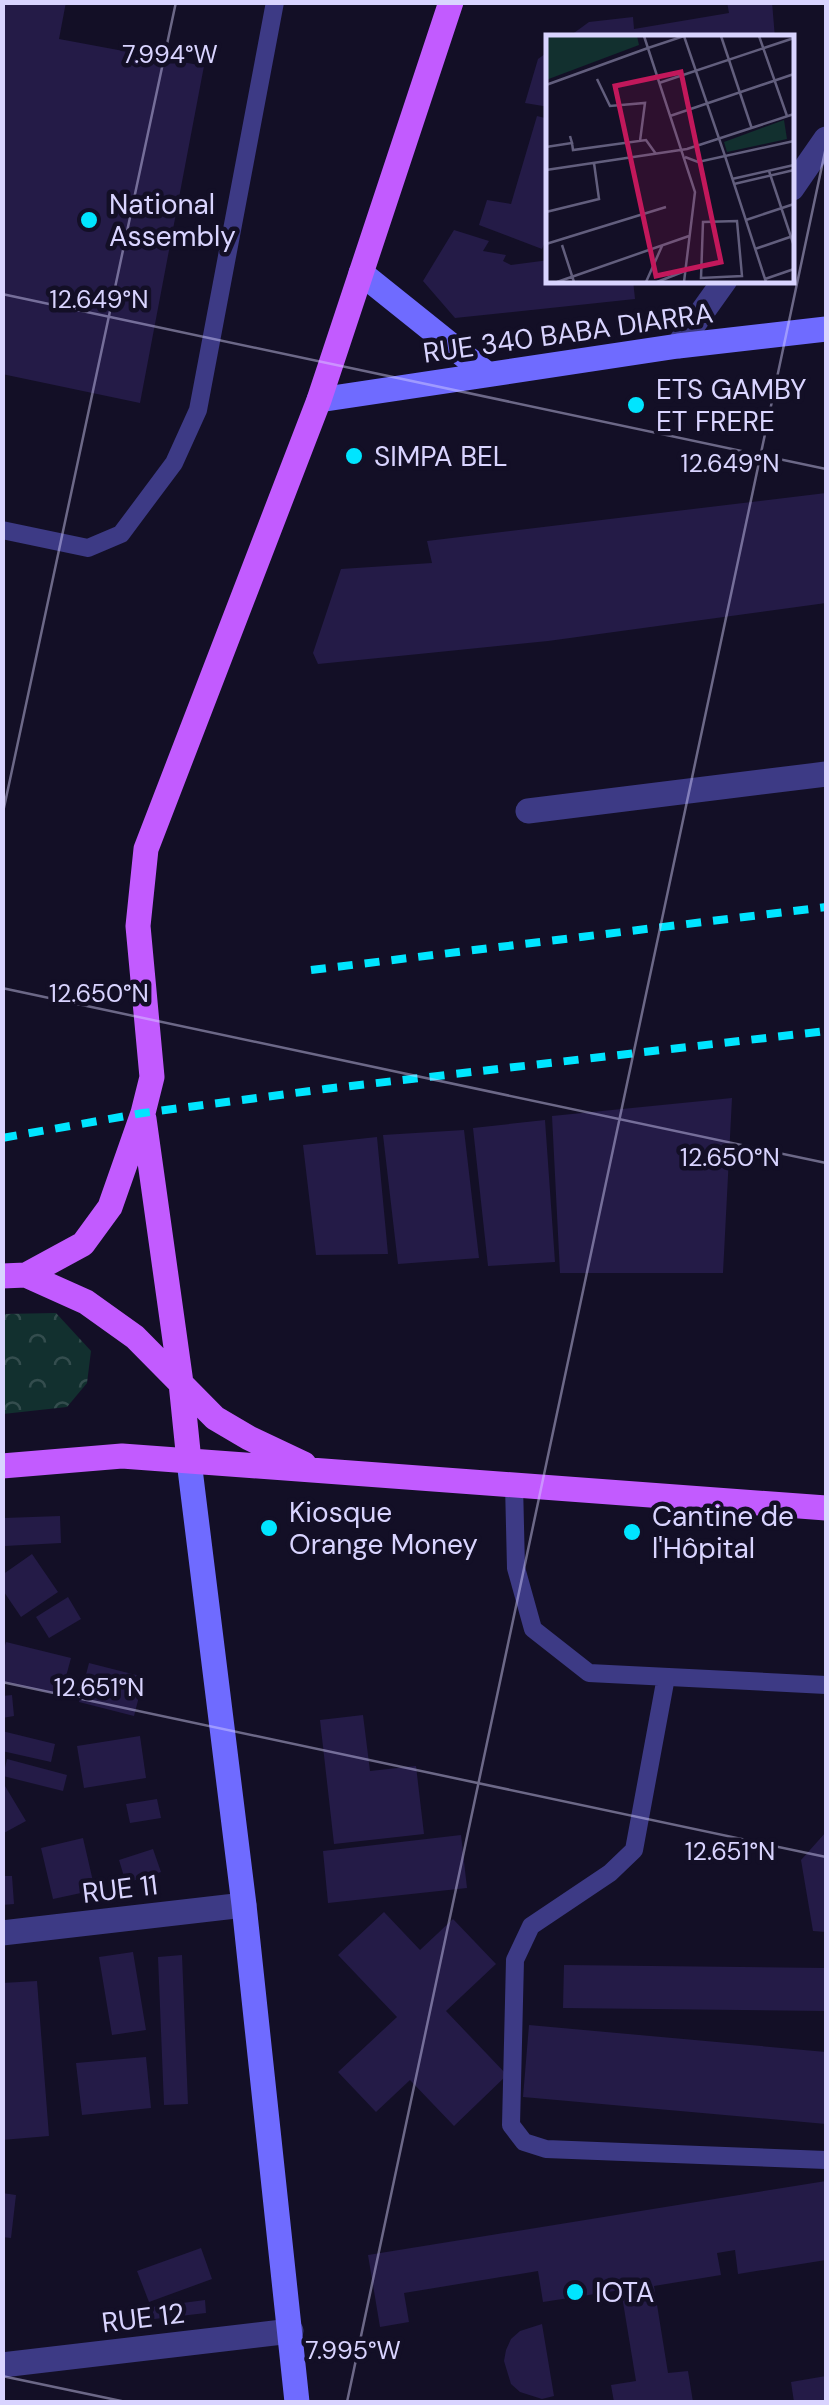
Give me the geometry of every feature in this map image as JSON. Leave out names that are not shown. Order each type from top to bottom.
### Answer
[{"type":"main road","points":[[14,1275],[83,1244],[110,1207],[143,1113],[152,1076],[138,926],[146,849],[319,400],[451,2]]},
{"type":"main road","points":[[361,273],[487,374]]},
{"type":"main road","name":"RUE 340 BABA DIARRA","points":[[319,400],[826,328]]},
{"type":"main road","points":[[143,1113],[181,1383],[244,1905],[297,2402]]},
{"type":"main road","points":[[14,1275],[86,1302],[134,1337],[216,1418],[318,1470]]},
{"type":"main road","points":[[2,1466],[122,1456],[826,1508]]},
{"type":"street","points":[[794,185],[826,139]]},
{"type":"street","points":[[678,346],[724,282]]},
{"type":"street","points":[[528,811],[826,774]]},
{"type":"street","name":"RUE 11","points":[[2,1933],[244,1905]]},
{"type":"street","name":"RUE 12","points":[[2,2365],[291,2331]]},
{"type":"lane","points":[[2,530],[88,548],[120,534],[174,464],[198,410],[275,2]]},
{"type":"lane","points":[[514,1484],[516,1568],[532,1630],[589,1674],[826,1685]]},
{"type":"lane","points":[[666,1677],[634,1850],[610,1874],[531,1926],[515,1960],[511,2125],[524,2142],[546,2150],[826,2160]]},
{"type":"green space","points":[[56,1313],[91,1351],[87,1383],[67,1407],[3,1414],[3,1314]]},
{"type":"building","name":"National Assembly","points":[[2,2],[66,2],[59,39],[204,66],[140,403],[2,374]]},
{"type":"building","points":[[727,2],[772,2],[775,35],[571,35],[589,22],[633,17],[634,29],[729,13]]},
{"type":"building","points":[[546,53],[546,106],[525,103],[538,59]]},
{"type":"building","points":[[537,116],[546,118],[546,239],[542,249],[479,225],[487,200],[511,204]]},
{"type":"building","points":[[454,230],[489,241],[483,251],[506,255],[503,261],[511,265],[546,260],[546,282],[633,282],[635,299],[455,318],[423,281]]},
{"type":"building","points":[[826,493],[826,603],[548,641],[318,664],[313,653],[341,569],[432,563],[427,541]]},
{"type":"building","points":[[732,1098],[723,1273],[560,1273],[552,1116]]},
{"type":"building","points":[[545,1120],[555,1262],[488,1266],[473,1128]]},
{"type":"building","points":[[464,1130],[479,1258],[398,1264],[383,1135]]},
{"type":"building","points":[[377,1137],[388,1254],[316,1255],[303,1145]]},
{"type":"building","points":[[60,1516],[61,1543],[5,1546],[4,1518]]},
{"type":"building","points":[[32,1554],[58,1592],[21,1617],[2,1589],[2,1575]]},
{"type":"building","points":[[68,1597],[81,1619],[49,1638],[36,1617]]},
{"type":"building","points":[[6,1642],[71,1658],[61,1695],[2,1681]]},
{"type":"building","points":[[89,1663],[144,1677],[134,1716],[79,1702]]},
{"type":"building","points":[[12,1695],[14,1716],[2,1718],[2,1696]]},
{"type":"building","points":[[363,1715],[370,1771],[416,1766],[424,1834],[334,1844],[320,1720]]},
{"type":"building","points":[[2,1731],[55,1744],[51,1762],[2,1751]]},
{"type":"building","points":[[140,1736],[146,1778],[84,1788],[77,1746]]},
{"type":"building","points":[[7,1759],[67,1775],[63,1791],[3,1776]]},
{"type":"building","points":[[2,1781],[26,1821],[2,1834]]},
{"type":"building","points":[[157,1799],[161,1818],[130,1823],[126,1804]]},
{"type":"building","points":[[826,1832],[826,1932],[813,1931],[801,1860]]},
{"type":"building","points":[[461,1835],[467,1888],[328,1903],[323,1851]]},
{"type":"building","points":[[83,1838],[95,1890],[53,1899],[41,1848]]},
{"type":"building","points":[[153,1849],[161,1872],[126,1883],[119,1860]]},
{"type":"building","points":[[2,1876],[12,1876],[14,1904],[2,1905]]},
{"type":"building","points":[[384,1912],[420,1950],[453,1919],[496,1964],[446,2011],[507,2075],[454,2126],[410,2080],[376,2112],[338,2072],[397,2017],[338,1955]]},
{"type":"building","points":[[133,1952],[146,2030],[112,2035],[99,1957]]},
{"type":"building","points":[[182,1955],[188,2104],[164,2105],[158,1957]]},
{"type":"building","points":[[564,1965],[826,1968],[826,2011],[563,2008]]},
{"type":"building","points":[[37,1981],[49,2136],[2,2140],[2,1983]]},
{"type":"building","points":[[529,2025],[826,2052],[826,2124],[523,2097]]},
{"type":"building","points":[[146,2057],[151,2108],[82,2115],[76,2063]]},
{"type":"building","name":"IOTA","points":[[826,2181],[826,2260],[738,2274],[735,2250],[717,2253],[721,2275],[654,2286],[668,2373],[688,2371],[693,2402],[614,2402],[611,2385],[636,2381],[621,2290],[543,2302],[538,2271],[404,2293],[409,2322],[380,2327],[368,2255]]},
{"type":"building","points":[[2,2193],[16,2195],[11,2238],[2,2237]]},
{"type":"building","points":[[201,2248],[212,2279],[149,2302],[137,2271]]},
{"type":"building","points":[[205,2300],[206,2313],[154,2319],[152,2307]]},
{"type":"building","points":[[542,2324],[554,2396],[542,2399],[520,2392],[511,2384],[504,2361],[511,2339],[520,2331]]},
{"type":"building","points":[[826,2376],[826,2402],[794,2402],[791,2382]]},
{"type":"railway","points":[[311,970],[826,907]]},
{"type":"railway","points":[[2,1138],[143,1113],[325,1089],[826,1031]]},
{"type":"place","name":"National Assembly","points":[[89,220]]},
{"type":"place","name":"ETS GAMBY ET FRERE","points":[[636,405]]},
{"type":"place","name":"SIMPA BEL","points":[[354,456]]},
{"type":"place","name":"Kiosque Orange Money","points":[[269,1528]]},
{"type":"place","name":"Cantine de l'Hôpital","points":[[632,1532]]},
{"type":"place","name":"IOTA","points":[[575,2292]]}]
